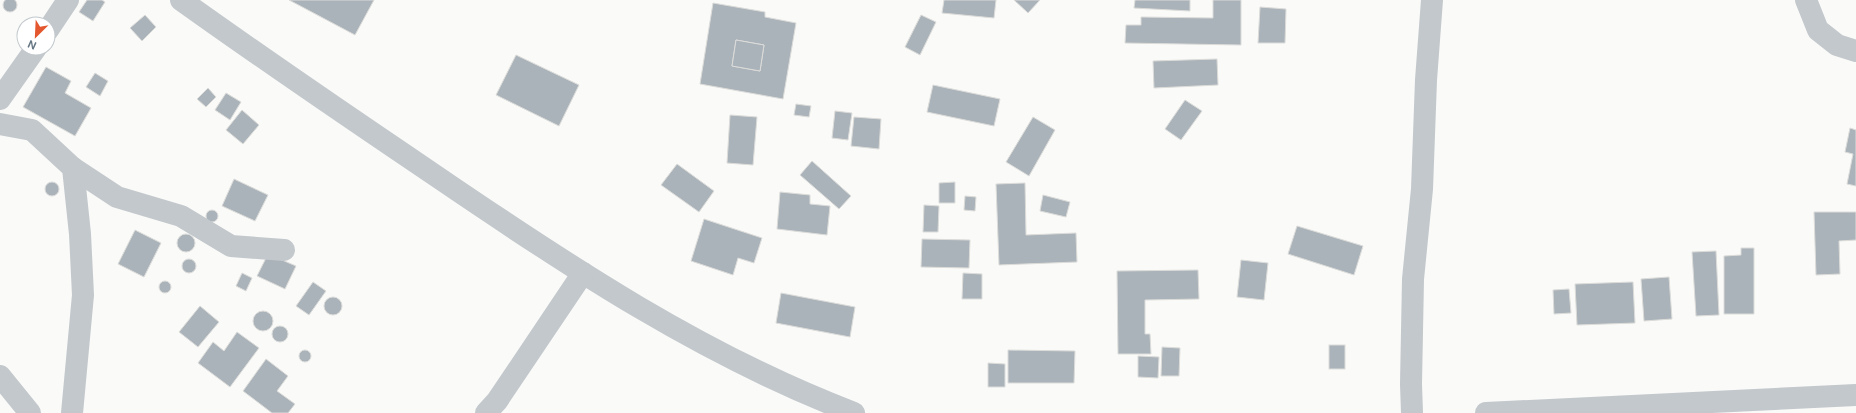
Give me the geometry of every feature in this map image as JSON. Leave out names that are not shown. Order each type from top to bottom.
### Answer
[{"type":"street","points":[[56,18],[68,0]]},
{"type":"street","points":[[181,0],[280,71],[524,237],[582,273],[705,345],[820,400],[854,413]]},
{"type":"street","points":[[1412,413],[1410,384],[1413,280],[1422,189],[1426,80],[1432,0]]},
{"type":"street","points":[[1806,0],[1818,30],[1837,45],[1856,51]]},
{"type":"street","points":[[0,99],[30,56]]},
{"type":"street","points":[[0,124],[32,130],[73,168],[118,198],[182,216],[231,246],[284,250]]},
{"type":"street","points":[[72,413],[83,295],[80,234],[73,168]]},
{"type":"street","points":[[486,413],[497,401],[582,273]]},
{"type":"street","points":[[0,376],[30,413]]},
{"type":"street","points":[[1486,413],[1854,395]]},
{"type":"building","points":[[10,-2],[15,0],[17,5],[15,10],[10,12],[5,10],[3,5],[5,0]]},
{"type":"building","points":[[87,0],[102,0],[105,2],[93,21],[79,12]]},
{"type":"building","points":[[289,0],[374,0],[355,35]]},
{"type":"building","points":[[944,0],[996,0],[994,18],[942,13]]},
{"type":"building","points":[[1014,0],[1040,0],[1028,13]]},
{"type":"building","points":[[1135,0],[1190,0],[1190,11],[1134,8]]},
{"type":"building","points":[[1213,0],[1241,0],[1241,45],[1125,43],[1126,25],[1141,25],[1141,17],[1213,18]]},
{"type":"building","points":[[713,3],[765,12],[765,17],[796,23],[783,99],[700,84]],"holes":[[[736,40],[764,45],[760,71],[732,66]]]},
{"type":"building","points":[[1260,7],[1286,9],[1285,43],[1258,43]]},
{"type":"building","points":[[145,15],[156,27],[142,41],[130,28]]},
{"type":"building","points":[[921,15],[936,22],[920,55],[905,47]]},
{"type":"building","points":[[736,40],[764,45],[760,71],[732,66]]},
{"type":"building","points":[[516,55],[579,85],[559,126],[496,95]]},
{"type":"building","points":[[1217,59],[1218,85],[1154,88],[1153,61]]},
{"type":"building","points":[[46,67],[71,81],[65,93],[91,108],[75,136],[23,107]]},
{"type":"building","points":[[95,73],[108,81],[100,96],[86,87]]},
{"type":"building","points":[[933,85],[1000,99],[994,126],[927,112]]},
{"type":"building","points":[[208,88],[216,97],[206,107],[197,99]]},
{"type":"building","points":[[226,93],[241,102],[230,120],[215,110]]},
{"type":"building","points":[[1185,100],[1202,111],[1181,140],[1165,129]]},
{"type":"building","points":[[796,104],[811,106],[809,117],[794,115]]},
{"type":"building","points":[[242,110],[259,125],[243,144],[226,130]]},
{"type":"building","points":[[835,111],[852,113],[848,140],[832,138]]},
{"type":"building","points":[[730,115],[757,117],[753,165],[727,163]]},
{"type":"building","points":[[854,117],[881,119],[879,149],[851,146]]},
{"type":"building","points":[[1033,117],[1055,130],[1029,176],[1006,162]]},
{"type":"building","points":[[1850,128],[1856,130],[1856,186],[1847,184],[1853,154],[1845,152]]},
{"type":"building","points":[[812,161],[851,196],[839,209],[800,175]]},
{"type":"building","points":[[677,164],[714,191],[699,212],[661,185]]},
{"type":"building","points":[[234,179],[268,195],[255,221],[222,206]]},
{"type":"building","points":[[49,182],[55,182],[59,186],[59,192],[55,196],[49,196],[45,192],[45,186]]},
{"type":"building","points":[[955,182],[955,203],[939,203],[939,183]]},
{"type":"building","points":[[1025,183],[1026,235],[1076,233],[1077,262],[999,265],[996,184]]},
{"type":"building","points":[[780,192],[810,195],[810,204],[830,206],[827,235],[777,229]]},
{"type":"building","points":[[1043,195],[1070,202],[1066,217],[1040,211]]},
{"type":"building","points":[[965,196],[976,197],[975,211],[964,210]]},
{"type":"building","points":[[924,205],[939,206],[938,232],[923,232]]},
{"type":"building","points":[[212,210],[216,212],[218,216],[216,220],[212,222],[208,220],[206,216],[208,212]]},
{"type":"building","points":[[1814,212],[1856,212],[1856,240],[1839,241],[1840,274],[1816,275]]},
{"type":"building","points":[[704,219],[762,238],[754,263],[738,258],[733,275],[691,261]]},
{"type":"building","points":[[1297,226],[1363,246],[1354,275],[1288,254]]},
{"type":"building","points":[[135,230],[161,243],[144,277],[118,264]]},
{"type":"building","points":[[182,234],[190,234],[195,239],[193,250],[190,252],[182,252],[177,247],[177,239]]},
{"type":"building","points":[[922,239],[970,240],[969,268],[921,267]]},
{"type":"building","points":[[1741,248],[1754,248],[1754,314],[1724,314],[1724,256],[1741,255]]},
{"type":"building","points":[[1716,251],[1719,315],[1696,316],[1692,252]]},
{"type":"building","points":[[268,254],[296,266],[285,289],[257,276]]},
{"type":"building","points":[[186,259],[192,259],[196,263],[196,269],[192,273],[186,273],[182,269],[182,263]]},
{"type":"building","points":[[1241,260],[1268,263],[1264,300],[1237,297]]},
{"type":"building","points":[[1198,270],[1199,299],[1145,300],[1145,334],[1150,334],[1151,354],[1118,354],[1117,271]]},
{"type":"building","points":[[242,273],[252,278],[246,291],[236,286]]},
{"type":"building","points":[[963,273],[982,274],[982,299],[962,299]]},
{"type":"building","points":[[1669,277],[1672,319],[1644,321],[1641,279]]},
{"type":"building","points":[[167,281],[170,282],[170,292],[163,293],[160,292],[159,285],[160,282]]},
{"type":"building","points":[[313,282],[326,291],[309,315],[296,306]]},
{"type":"building","points":[[1633,282],[1635,323],[1577,325],[1575,284]]},
{"type":"building","points":[[1569,289],[1571,313],[1554,314],[1553,290]]},
{"type":"building","points":[[781,293],[855,307],[850,337],[776,323]]},
{"type":"building","points":[[333,297],[337,298],[341,302],[341,310],[337,314],[333,315],[329,314],[325,310],[324,306],[325,302],[329,298]]},
{"type":"building","points":[[200,306],[219,322],[198,347],[179,332]]},
{"type":"building","points":[[263,311],[270,314],[273,321],[270,328],[263,331],[256,328],[253,321],[256,314]]},
{"type":"building","points":[[280,326],[286,328],[288,334],[286,340],[280,342],[274,340],[272,334],[274,328]]},
{"type":"building","points":[[237,332],[259,348],[230,387],[198,363],[213,342],[224,351]]},
{"type":"building","points":[[1329,345],[1345,345],[1345,369],[1329,369]]},
{"type":"building","points":[[1162,347],[1180,348],[1179,376],[1161,376]]},
{"type":"building","points":[[307,350],[310,351],[310,361],[303,362],[300,361],[299,354],[300,351]]},
{"type":"building","points":[[1008,350],[1075,351],[1074,383],[1008,383]]},
{"type":"building","points":[[1138,356],[1159,357],[1158,378],[1138,377]]},
{"type":"building","points":[[266,359],[288,376],[277,391],[295,404],[288,413],[272,413],[243,391]]},
{"type":"building","points":[[988,363],[1005,364],[1005,387],[988,387]]}]
